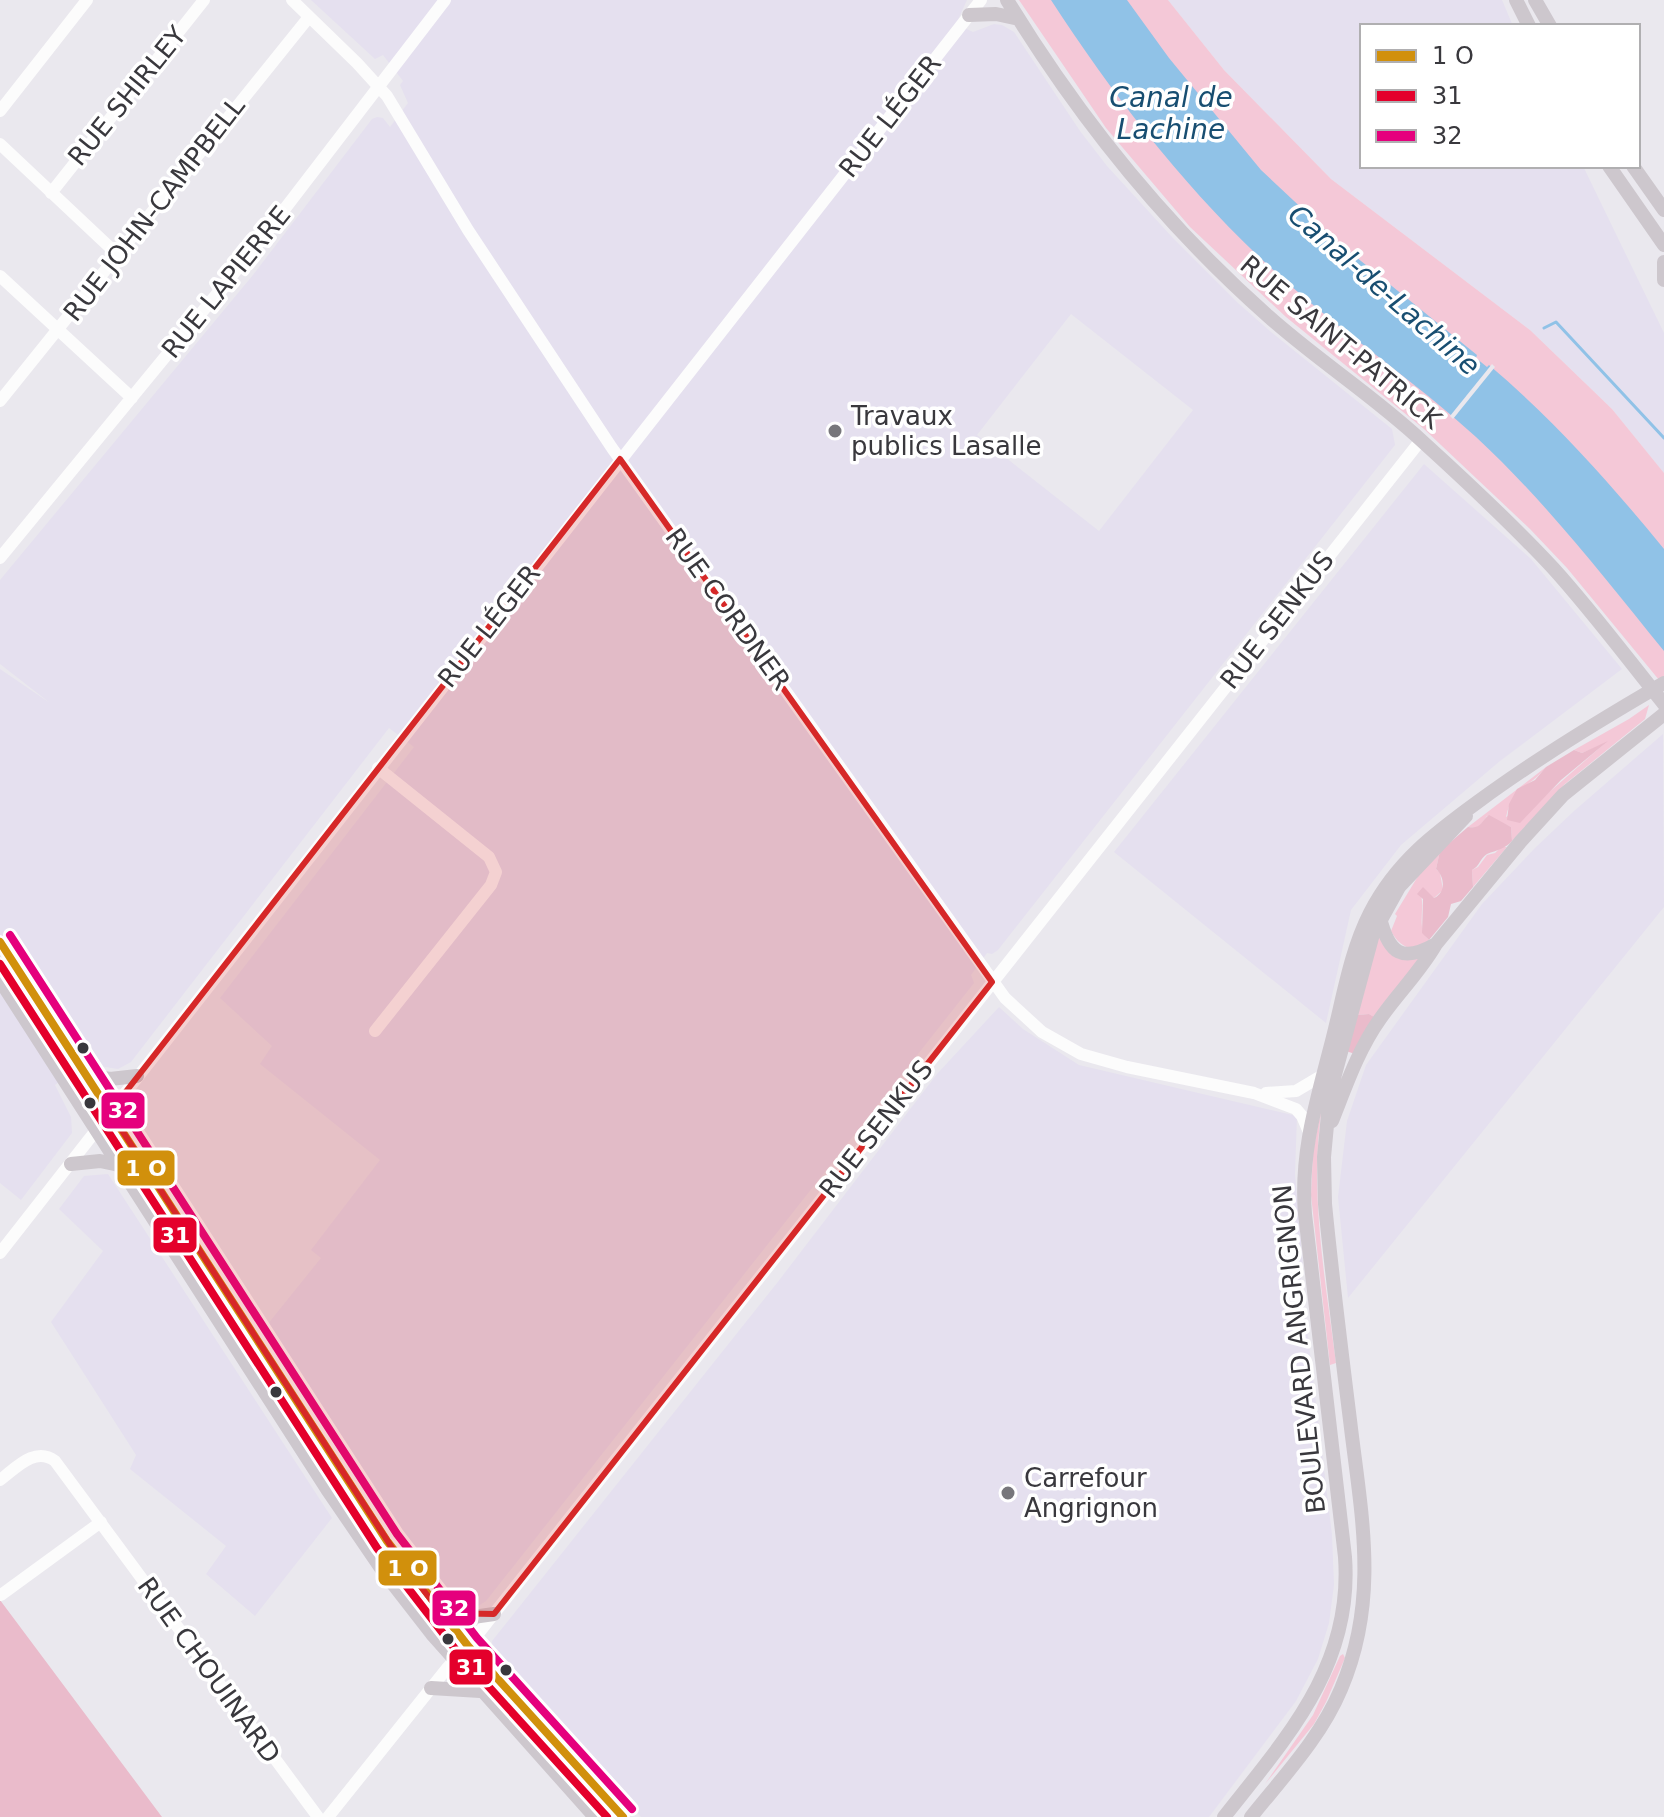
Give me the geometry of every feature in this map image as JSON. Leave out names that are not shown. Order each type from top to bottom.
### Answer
[{"type":"main road","name":"RUE SAINT-PATRICK","points":[[1007,0],[1100,139],[1191,243],[1285,331],[1421,440],[1550,565],[1664,704]]},
{"type":"main road","points":[[1516,0],[1528,24]]},
{"type":"main road","points":[[1535,0],[1549,24]]},
{"type":"main road","points":[[969,15],[996,14],[1019,19]]},
{"type":"main road","points":[[1610,168],[1664,245]]},
{"type":"main road","points":[[1634,168],[1664,210]]},
{"type":"main road","points":[[1664,262],[1664,280]]},
{"type":"main road","name":"BOULEVARD ANGRIGNON","points":[[1224,1817],[1291,1733],[1311,1702],[1333,1652],[1344,1600],[1345,1557],[1305,1214],[1304,1179],[1308,1130],[1360,937],[1375,903],[1389,882],[1446,823],[1536,758],[1664,683]]},
{"type":"main road","points":[[1326,1137],[1351,1071],[1369,1036],[1426,963],[1436,944],[1563,795],[1664,714]]},
{"type":"main road","name":"BOULEVARD ANGRIGNON","points":[[1251,1817],[1312,1740],[1333,1706],[1356,1647],[1365,1600],[1364,1538],[1325,1204],[1326,1137],[1333,1079],[1366,956],[1380,918],[1414,869],[1452,833],[1479,801]]},
{"type":"main road","points":[[1380,918],[1386,938],[1397,951],[1414,955],[1436,944]]},
{"type":"main road","points":[[0,942],[379,1530],[468,1646],[623,1817]]},
{"type":"main road","points":[[0,980],[389,1580],[480,1691],[595,1817]]},
{"type":"main road","points":[[86,1075],[110,1079],[137,1076]]},
{"type":"main road","points":[[71,1164],[100,1161],[119,1165]]},
{"type":"main road","points":[[441,1613],[466,1618],[494,1614]]},
{"type":"main road","points":[[431,1688],[480,1691]]},
{"type":"street","points":[[0,111],[87,0]]},
{"type":"street","name":"RUE SHIRLEY","points":[[51,193],[204,0]]},
{"type":"street","name":"RUE CORDNER","points":[[292,0],[379,86],[473,238],[620,459],[992,982],[1016,1010],[1036,1027],[1081,1054],[1127,1067],[1254,1093]]},
{"type":"street","name":"RUE LAPIERRE","points":[[0,558],[257,245],[445,0]]},
{"type":"street","name":"RUE LÉGER","points":[[0,1253],[981,0]]},
{"type":"street","name":"RUE JOHN-CAMPBELL","points":[[0,401],[309,17]]},
{"type":"street","points":[[0,144],[118,255]]},
{"type":"street","points":[[0,276],[132,398]]},
{"type":"street","name":"RUE SENKUS","points":[[328,1817],[494,1614],[1421,440]]},
{"type":"street","points":[[375,1031],[491,885],[496,872],[489,857],[378,768]]},
{"type":"street","points":[[1254,1093],[1293,1092],[1323,1075]]},
{"type":"street","points":[[1254,1093],[1296,1109],[1308,1130]]},
{"type":"street","name":"RUE CHOUINARD","points":[[0,1480],[32,1457],[49,1456],[59,1465],[318,1817]]},
{"type":"street","points":[[1,1595],[101,1522]]},
{"type":"highlighted area","points":[[620,459],[992,982],[494,1614],[441,1613],[398,1557],[110,1112]]},
{"type":"shaded area","points":[[311,0],[967,0],[956,24],[973,32],[994,24],[1014,32],[1080,131],[1107,166],[1172,237],[1271,332],[1392,429],[1395,445],[998,950],[987,953],[971,975],[974,983],[486,1601],[469,1612],[449,1605],[402,1544],[263,1330],[321,1258],[311,1250],[380,1160],[260,1064],[272,1046],[220,998],[414,747],[389,728],[131,1062],[118,1069],[99,1066],[89,1059],[55,1085],[71,1117],[72,1133],[21,1200],[0,1183],[0,669],[50,703],[0,664],[0,580],[253,275],[372,119],[383,118],[390,127],[408,103],[400,85],[403,81],[383,55],[375,59]],"holes":[[[1071,314],[1193,410],[1099,531],[977,435]]]},
{"type":"shaded area","points":[[1019,0],[1168,0],[1224,70],[1331,179],[1530,330],[1612,409],[1664,473],[1664,686],[1567,568],[1530,529],[1424,429],[1286,317],[1190,227],[1106,128]]},
{"type":"shaded area","points":[[1168,0],[1502,0],[1512,24],[1360,24],[1360,168],[1584,168],[1664,333],[1664,473],[1612,409],[1530,330],[1331,179],[1224,70]]},
{"type":"shaded area","points":[[1424,464],[1531,559],[1622,669],[1500,761],[1401,845],[1351,910],[1326,1023],[1114,852]]},
{"type":"shaded area","points":[[1649,705],[1645,719],[1565,784],[1512,841],[1511,827],[1487,816],[1479,827],[1468,827],[1546,767],[1517,793],[1506,817],[1546,795],[1604,744],[1582,753],[1574,750]]},
{"type":"shaded area","points":[[1663,734],[1664,907],[1348,1298],[1338,1197],[1347,1121],[1366,1065],[1482,904],[1574,811]]},
{"type":"shaded area","points":[[1608,741],[1561,780],[1520,823],[1507,820],[1509,804],[1517,789],[1535,780],[1546,767],[1574,750],[1582,753]]},
{"type":"shaded area","points":[[1489,815],[1511,827],[1512,841],[1504,848],[1487,854],[1472,870],[1473,887],[1461,901],[1451,904],[1448,917],[1429,940],[1422,933],[1423,899],[1417,894],[1423,887],[1434,898],[1438,896],[1443,885],[1436,869],[1440,851],[1468,827],[1478,826]]},
{"type":"shaded area","points":[[1507,847],[1473,887],[1472,870],[1487,855]]},
{"type":"shaded area","points":[[1440,851],[1436,869],[1440,873],[1443,890],[1434,898],[1427,891],[1421,895],[1423,931],[1429,940],[1418,947],[1408,947],[1399,942],[1391,931],[1397,916],[1395,914],[1423,868]]},
{"type":"shaded area","points":[[1380,937],[1406,960],[1421,958],[1376,1018],[1369,1014],[1357,1015],[1376,938]]},
{"type":"shaded area","name":"Carrefour Angrignon","points":[[999,1007],[1023,1029],[1079,1065],[1297,1116],[1295,1174],[1303,1266],[1301,1279],[1332,1535],[1334,1585],[1329,1623],[1318,1659],[1296,1701],[1209,1817],[641,1817],[493,1656],[492,1641],[777,1283],[937,1074]]},
{"type":"shaded area","points":[[1369,1014],[1376,1018],[1355,1054],[1346,1051],[1357,1015]]},
{"type":"shaded area","points":[[1323,1101],[1317,1167],[1323,1265],[1336,1363],[1330,1365],[1311,1195],[1313,1151]]},
{"type":"shaded area","points":[[108,1174],[332,1518],[255,1616],[206,1574],[226,1546],[130,1469],[136,1455],[51,1322],[103,1251],[59,1209],[84,1176]]},
{"type":"shaded area","points":[[143,1186],[169,1218],[204,1274],[178,1242]]},
{"type":"shaded area","points":[[276,1395],[302,1426],[380,1547],[346,1503]]},
{"type":"shaded area","points":[[0,1600],[162,1817],[0,1817]]},
{"type":"shaded area","points":[[1343,1654],[1345,1658],[1314,1724],[1265,1784],[1313,1715]]},
{"type":"shaded area","points":[[509,1709],[537,1734],[613,1817],[608,1817],[596,1807]]},
{"type":"water","name":"Canal de Lachine","points":[[1051,0],[1127,0],[1169,58],[1261,170],[1340,244],[1513,386],[1581,453],[1664,549],[1664,651],[1574,541],[1502,462],[1453,416],[1307,300],[1218,215],[1130,112]]},
{"type":"pier","points":[[1492,364],[1495,367],[1453,419],[1450,416]]},
{"type":"waterway","points":[[1544,328],[1556,322],[1664,438]]},
{"type":"transit line","name":"32","points":[[10,935],[397,1534],[477,1638],[632,1809]]},
{"type":"transit line","points":[[0,942],[387,1541],[468,1646],[623,1817]]},
{"type":"transit line","name":"31","points":[[0,964],[377,1548],[459,1654],[607,1817]]},
{"type":"place","name":"Travaux publics Lasalle","points":[[835,431]]},
{"type":"place","name":"Carrefour Angrignon","points":[[1008,1493]]},
{"type":"water label","name":"Canal-de-Lachine","points":[[1384,290]]}]
